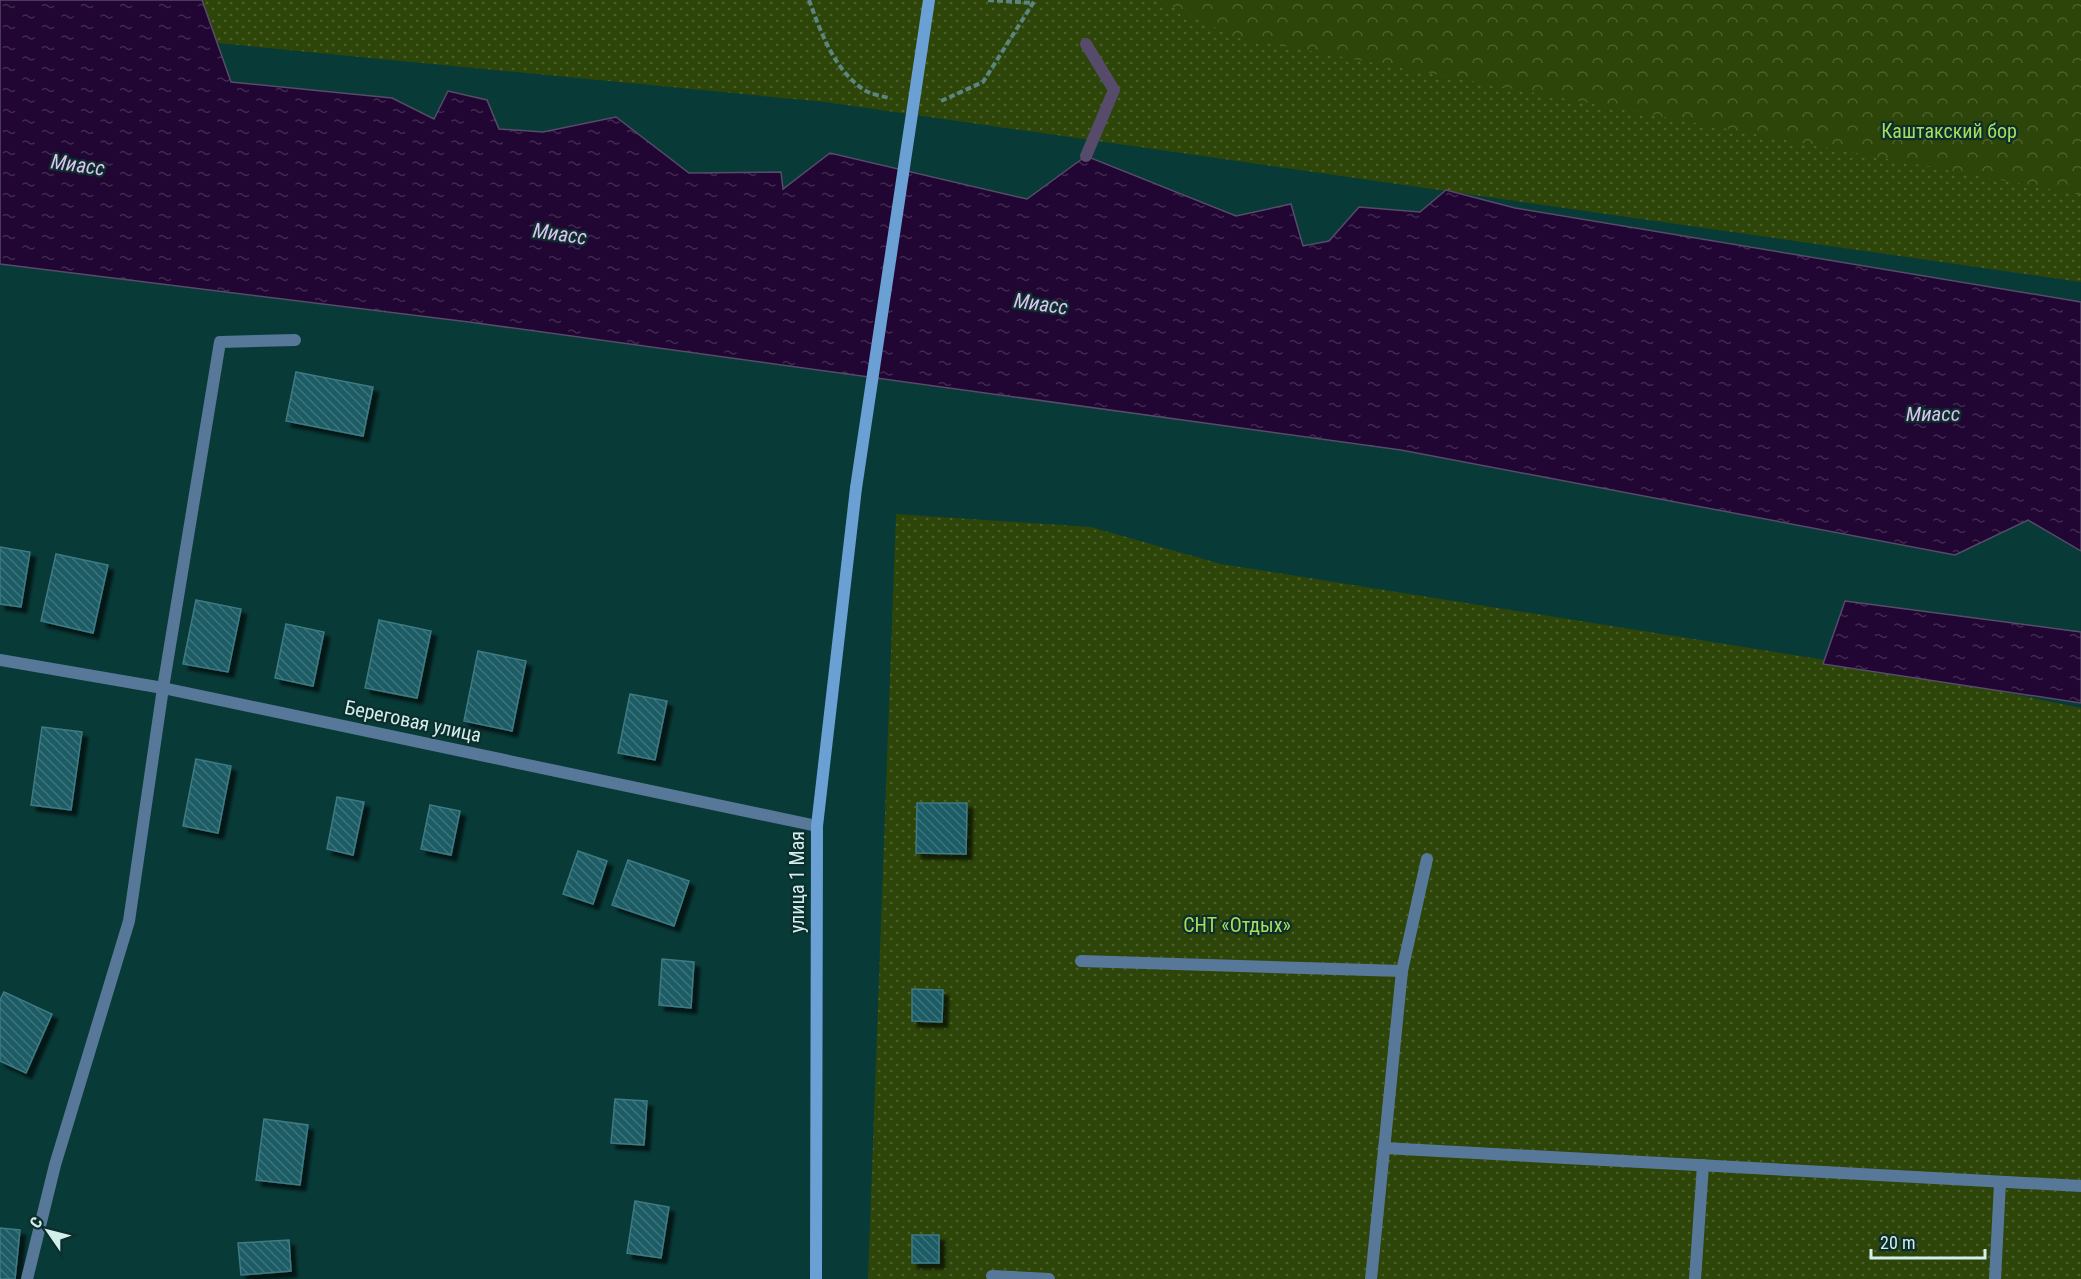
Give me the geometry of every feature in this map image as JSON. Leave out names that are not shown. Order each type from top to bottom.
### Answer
[{"type":"main road","name":"улица 1 Мая","points":[[816,1279],[817,826],[856,488],[929,0]]},
{"type":"street","points":[[27,1279],[55,1165],[129,921],[163,688],[220,342],[295,339]]},
{"type":"street","name":"Береговая улица","points":[[0,660],[163,688],[817,826]]},
{"type":"street","points":[[1371,1279],[1402,971],[1427,859]]},
{"type":"street","points":[[1082,961],[1402,971]]},
{"type":"street","points":[[1384,1148],[2081,1186]]},
{"type":"street","points":[[1695,1279],[1703,1165]]},
{"type":"street","points":[[1995,1279],[2000,1183]]},
{"type":"street","points":[[992,1276],[1049,1279]]},
{"type":"path","points":[[988,0],[1033,3]]},
{"type":"green space","name":"Каштакский бор","points":[[0,0],[2081,0],[2081,282],[825,102],[0,22]]},
{"type":"green space","name":"Каштакский бор","points":[[1158,0],[2071,0],[2081,2],[2081,195],[1235,37]]},
{"type":"green space","name":"СНТ «Отдых»","points":[[896,514],[1091,527],[1221,564],[1920,675],[2081,708],[2081,1279],[868,1279]]},
{"type":"water","name":"Миасс","points":[[0,0],[202,0],[231,82],[392,98],[434,119],[448,91],[487,100],[499,129],[543,132],[616,117],[689,173],[781,172],[783,189],[830,153],[1027,199],[1086,156],[1236,216],[1291,204],[1303,246],[1329,241],[1359,207],[1420,212],[1446,190],[1515,208],[2081,302],[2081,551],[2028,520],[1955,555],[1401,450],[469,322],[0,264]]},
{"type":"water","points":[[1845,601],[2081,632],[2081,703],[1823,664]]},
{"type":"building","points":[[296,372],[373,387],[363,436],[286,421]]},
{"type":"building","points":[[0,547],[30,552],[21,607],[0,604]]},
{"type":"building","points":[[56,554],[108,565],[93,633],[41,621]]},
{"type":"building","points":[[196,600],[241,609],[228,672],[183,664]]},
{"type":"building","points":[[379,620],[431,631],[417,698],[365,688]]},
{"type":"building","points":[[286,624],[324,632],[313,686],[275,678]]},
{"type":"building","points":[[478,651],[526,661],[512,731],[464,721]]},
{"type":"building","points":[[630,694],[667,701],[655,760],[618,753]]},
{"type":"building","points":[[42,727],[82,732],[71,810],[31,805]]},
{"type":"building","points":[[196,759],[231,766],[218,833],[183,826]]},
{"type":"building","points":[[337,797],[364,802],[353,855],[327,849]]},
{"type":"building","points":[[917,803],[967,803],[966,854],[916,853]]},
{"type":"building","points":[[430,805],[460,811],[451,855],[421,849]]},
{"type":"building","points":[[578,851],[607,861],[593,904],[563,894]]},
{"type":"building","points":[[628,860],[689,881],[674,926],[612,905]]},
{"type":"building","points":[[662,959],[694,962],[691,1008],[659,1005]]},
{"type":"building","points":[[912,989],[943,990],[942,1022],[912,1021]]},
{"type":"building","points":[[4,992],[52,1014],[26,1073],[0,1061],[0,1000]]},
{"type":"building","points":[[615,1099],[647,1101],[644,1145],[611,1143]]},
{"type":"building","points":[[264,1119],[308,1125],[300,1185],[256,1180]]},
{"type":"building","points":[[635,1201],[669,1207],[661,1258],[627,1253]]},
{"type":"building","points":[[0,1228],[20,1230],[15,1279],[0,1279]]},
{"type":"building","points":[[912,1235],[939,1235],[939,1263],[912,1263]]},
{"type":"building","points":[[289,1240],[291,1271],[241,1275],[238,1243]]},
{"type":"waterway","points":[[1086,44],[1114,90],[1086,156]]}]
